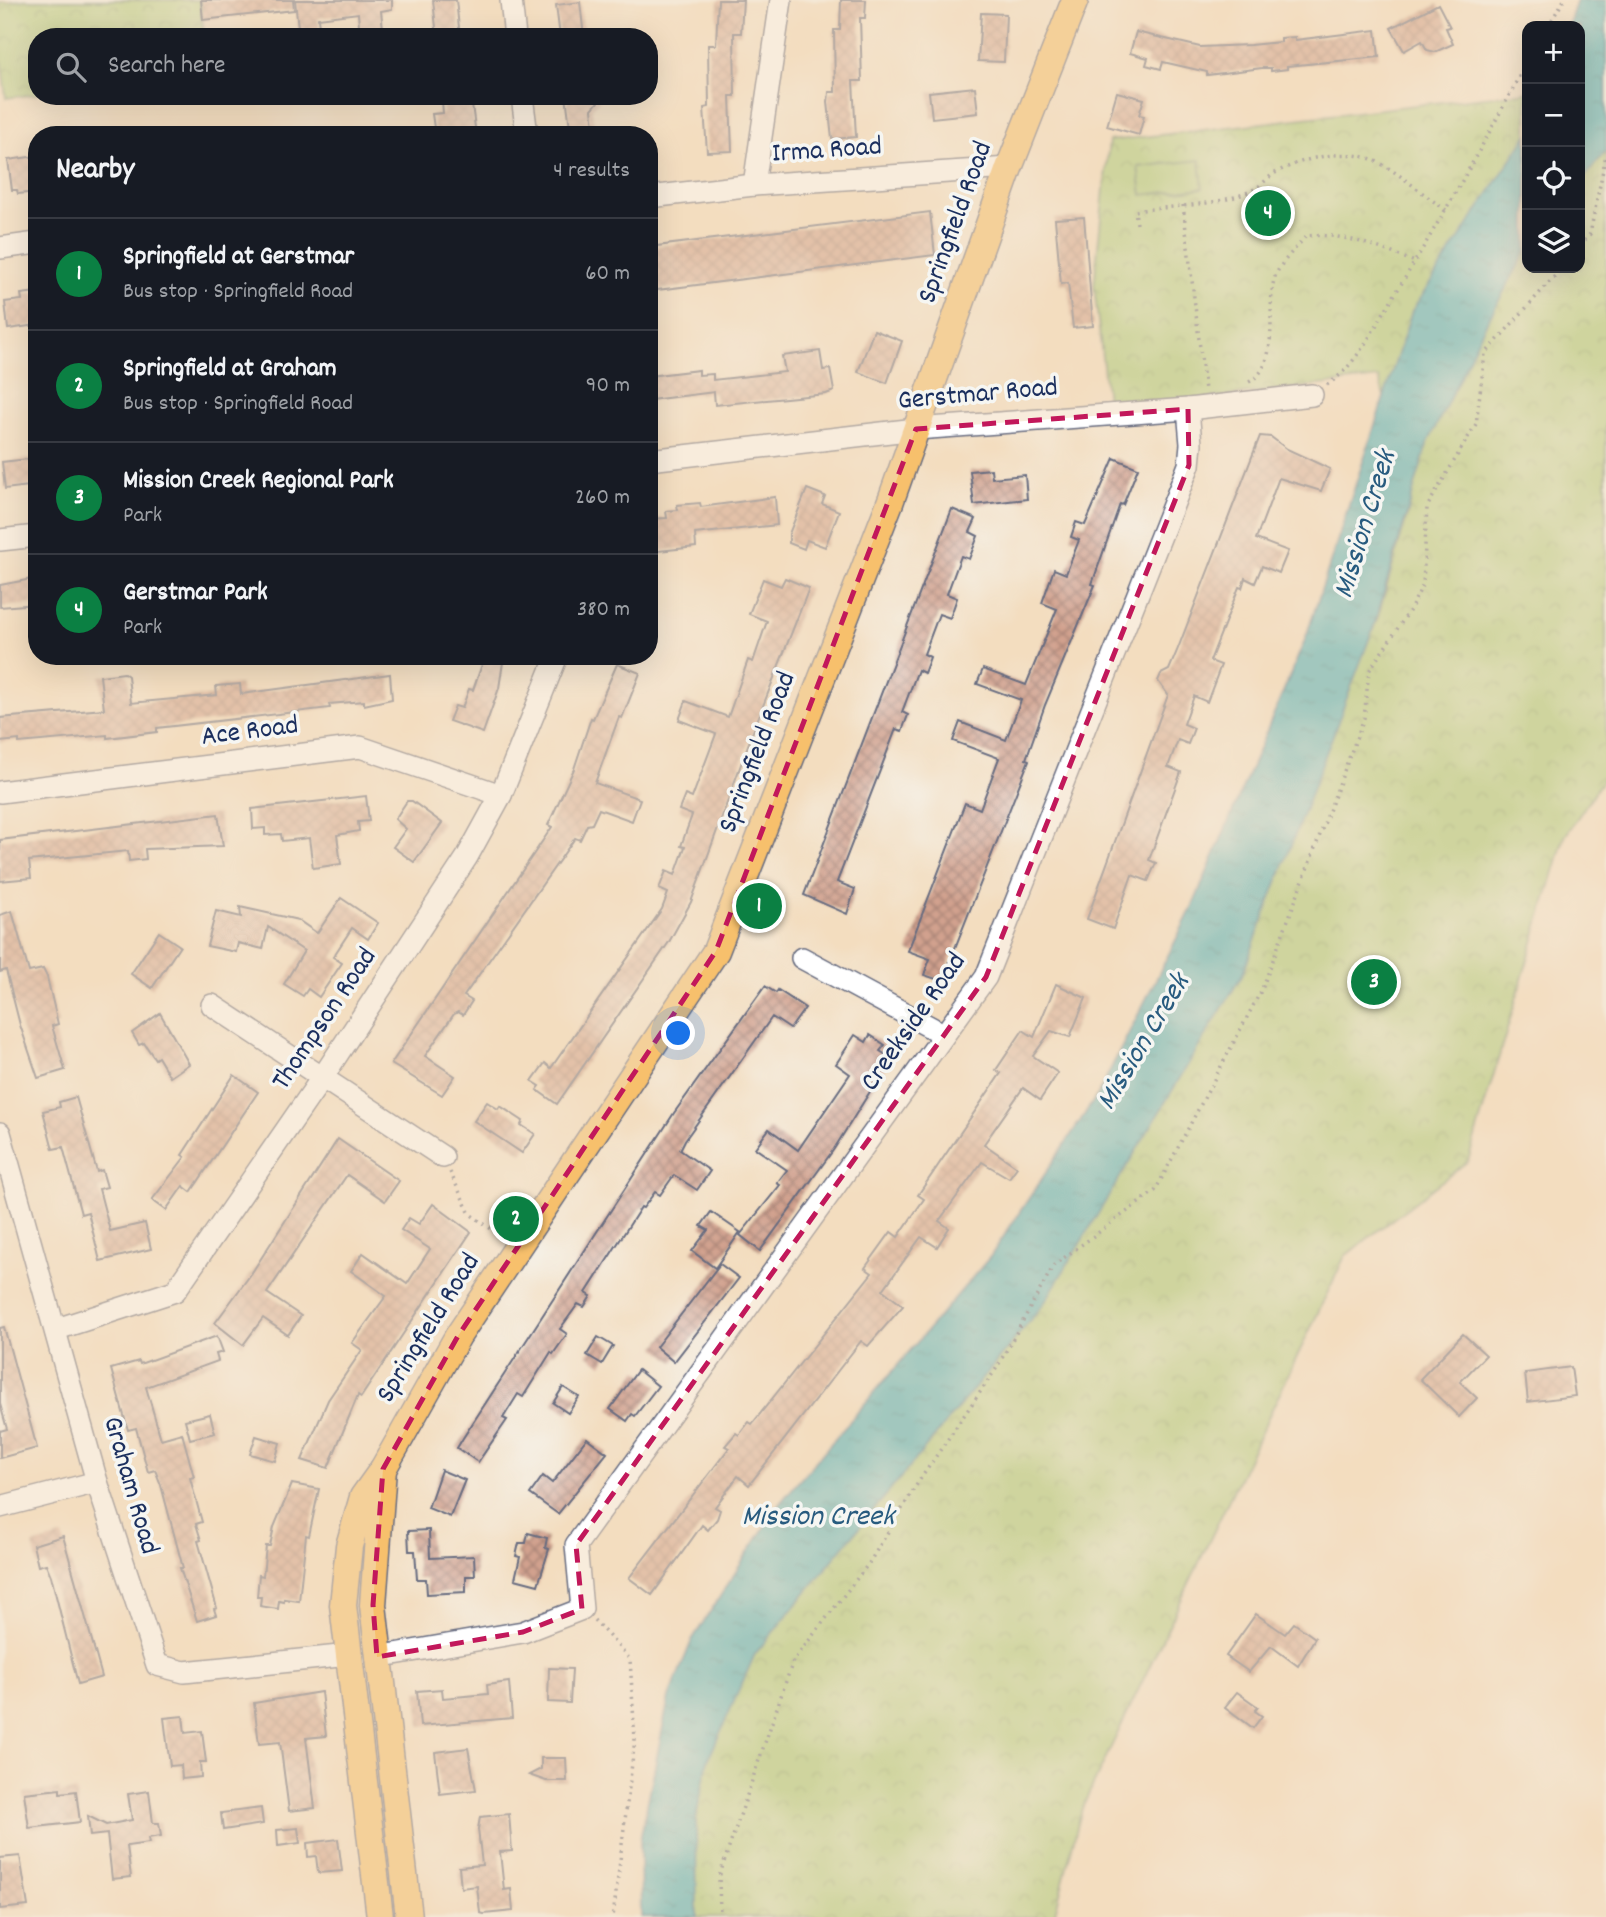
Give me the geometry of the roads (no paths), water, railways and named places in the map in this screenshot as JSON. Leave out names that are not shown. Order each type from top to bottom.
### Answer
[{"type":"main road","name":"Springfield Road","points":[[380,1917],[343,1605],[349,1546],[363,1497],[383,1469],[458,1336],[716,951],[891,500],[1009,168],[1075,0]]},
{"type":"main road","name":"Springfield Road","points":[[383,1469],[373,1605],[409,1917]]},
{"type":"street","points":[[510,0],[514,28]]},
{"type":"street","points":[[754,185],[781,0]]},
{"type":"street","points":[[523,105],[526,126]]},
{"type":"street","name":"Irma Road","points":[[658,196],[754,185],[1009,168]]},
{"type":"street","points":[[0,248],[28,244]]},
{"type":"street","name":"Gerstmar Road","points":[[658,459],[916,429],[1188,409],[1312,396]]},
{"type":"street","name":"Creekside Road","points":[[377,1657],[523,1632],[582,1609],[576,1545],[986,976],[1189,465],[1191,444],[1188,409]]},
{"type":"street","points":[[0,540],[28,537]]},
{"type":"street","name":"Thompson Road","points":[[57,1329],[175,1291],[322,1078],[467,857],[501,795],[553,665]]},
{"type":"street","name":"Ace Road","points":[[0,792],[360,747],[501,795]]},
{"type":"street","points":[[802,958],[943,1034]]},
{"type":"street","points":[[212,1005],[443,1157]]},
{"type":"street","name":"Graham Road","points":[[0,1133],[57,1329],[97,1482],[157,1665],[184,1672],[349,1655]]},
{"type":"street","points":[[0,1507],[97,1482]]},
{"type":"water","points":[[1577,0],[1606,0],[1606,151],[1585,177],[1585,21],[1570,21]]},
{"type":"water","name":"Mission Creek","points":[[1522,143],[1522,259],[1483,329],[1427,445],[1373,629],[1242,975],[1043,1305],[755,1654],[708,1760],[696,1818],[697,1917],[641,1917],[640,1840],[669,1697],[692,1640],[780,1503],[990,1257],[1098,1094],[1192,908],[1305,640],[1412,311]]},
{"type":"place","name":"Gerstmar Park","points":[[1268,213]]},
{"type":"place","name":"Springfield at Gerstmar","points":[[759,906]]},
{"type":"place","name":"Mission Creek Regional Park","points":[[1374,982]]},
{"type":"place","name":"Springfield at Graham","points":[[516,1219]]}]
